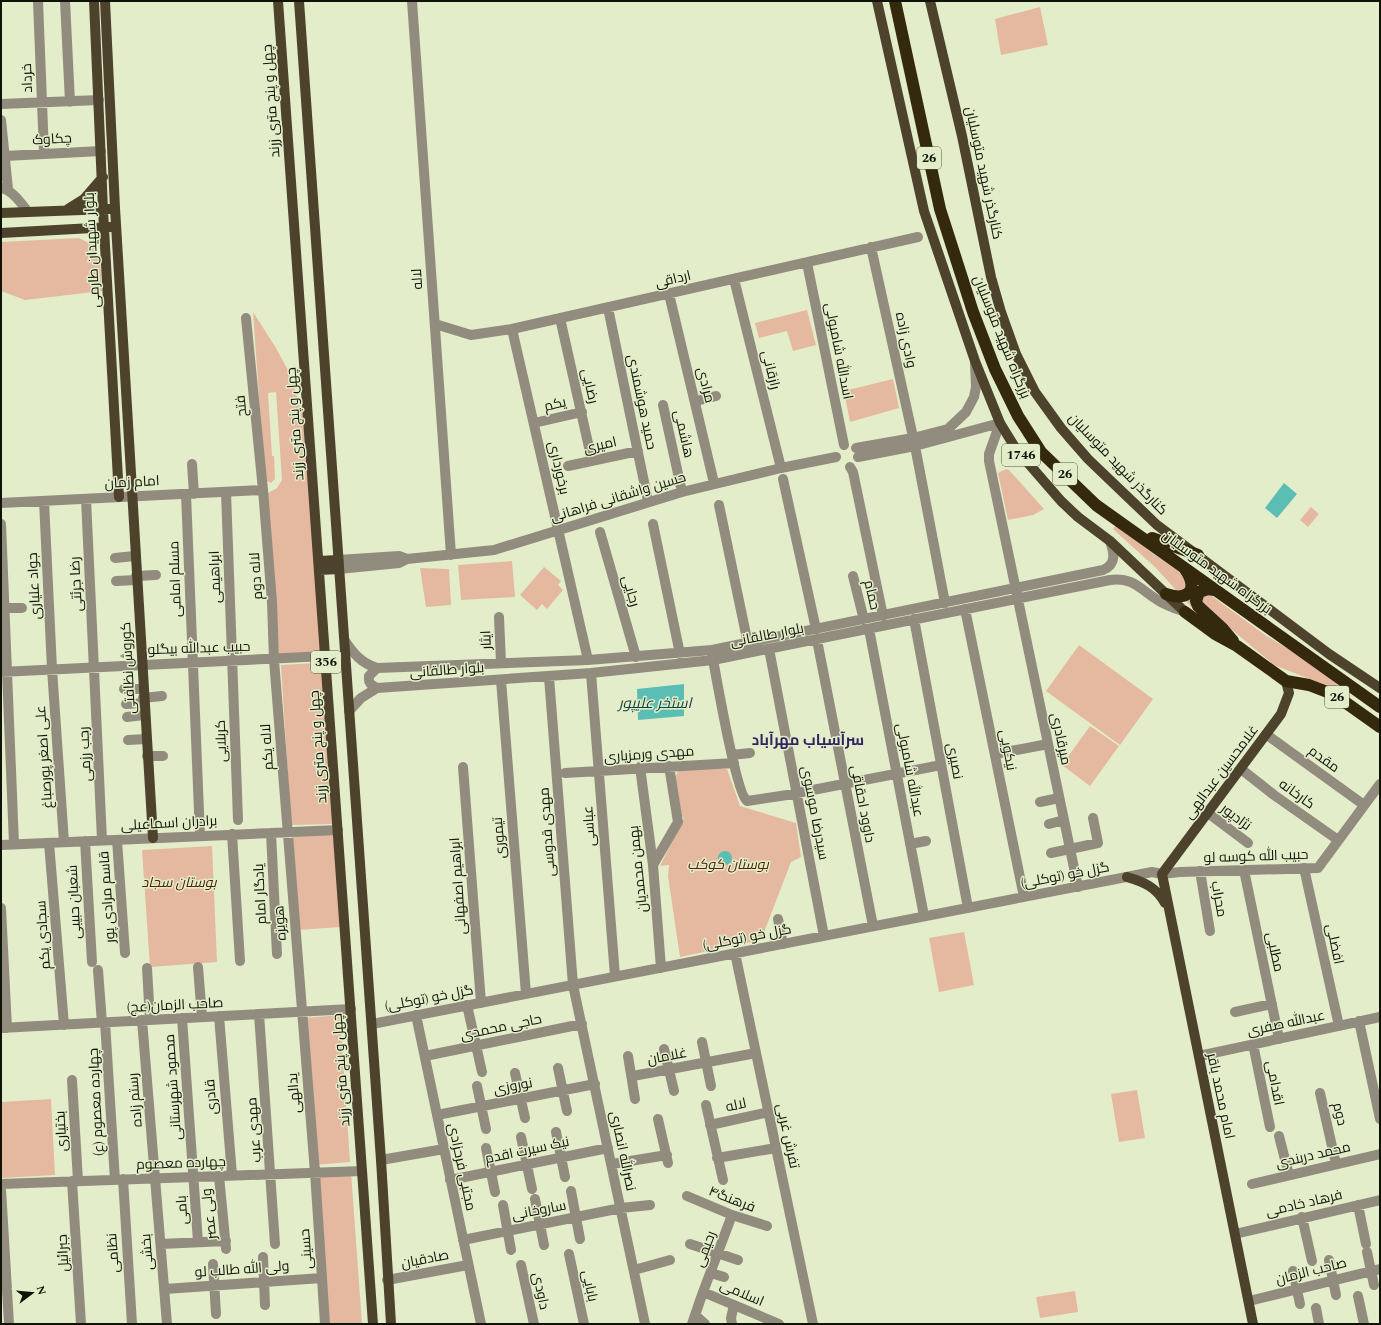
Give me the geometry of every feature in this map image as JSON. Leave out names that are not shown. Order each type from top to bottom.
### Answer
[{"type":"highway","name":"بزرگراه شهید متوسلیان","points":[[895,1],[940,209],[973,312],[995,369],[1018,416],[1041,452],[1096,505],[1380,707]]},
{"type":"highway","points":[[1132,530],[1198,556]]},
{"type":"highway","points":[[1166,594],[1177,598],[1183,597],[1189,593],[1192,586],[1191,578],[1184,567]]},
{"type":"highway","points":[[1214,590],[1203,590],[1200,592],[1197,596],[1198,606],[1222,628],[1237,646]]},
{"type":"highway","name":"26","points":[[1185,612],[1215,634],[1237,646],[1286,681],[1309,685],[1334,695],[1380,728]]},
{"type":"main road","name":"بلوار شهیدان طارمی","points":[[94,1],[103,177],[103,210],[119,497]]},
{"type":"main road","name":"بلوار شهیدان طارمی","points":[[105,1],[114,208],[132,496]]},
{"type":"main road","name":"چهل و پنج متری زرند","points":[[278,1],[373,1324]]},
{"type":"main road","name":"356","points":[[299,1],[372,1024],[387,1280],[391,1324]]},
{"type":"main road","name":"1746","points":[[877,1],[924,211],[975,361],[1000,423],[1016,448],[1060,501],[1078,517],[1110,541],[1185,612]]},
{"type":"main road","name":"کنارگذر شهید متوسلیان","points":[[930,1],[962,136],[991,278],[1001,312],[1014,347],[1032,386],[1061,428],[1088,458],[1157,525],[1329,654],[1380,688]]},
{"type":"main road","points":[[65,210],[84,199],[103,177]]},
{"type":"main road","points":[[1,213],[103,210],[114,208]]},
{"type":"main road","points":[[1,233],[116,227]]},
{"type":"main road","name":"کوروش نظافتی","points":[[132,496],[144,715],[153,838]]},
{"type":"main road","points":[[314,503],[319,518],[324,524],[328,523],[332,519],[334,507]]},
{"type":"main road","points":[[319,566],[338,564]]},
{"type":"main road","name":"غلامحسین عبدالهی","points":[[1162,874],[1267,735],[1281,714],[1287,702],[1289,693],[1286,681]]},
{"type":"main road","name":"امام محمد باقر","points":[[1162,874],[1253,1324]]},
{"type":"main road","points":[[1127,877],[1151,886],[1159,893],[1169,910]]},
{"type":"street","name":"خرداد","points":[[38,1],[44,153]]},
{"type":"street","points":[[65,1],[70,102]]},
{"type":"street","name":"لاله","points":[[412,1],[451,555]]},
{"type":"street","points":[[1,104],[99,100]]},
{"type":"street","points":[[1,120],[5,156],[4,189],[28,212]]},
{"type":"street","name":"چکاوک","points":[[5,156],[101,151]]},
{"type":"street","name":"ارداقی","points":[[435,324],[471,335],[512,329],[918,238]]},
{"type":"street","name":"وادی زاده","points":[[871,248],[914,442],[945,603]]},
{"type":"street","name":"اسدالله شامبولی","points":[[807,263],[844,445]]},
{"type":"street","name":"رازقانی","points":[[734,279],[781,468]]},
{"type":"street","name":"مرادی","points":[[669,294],[696,401],[714,483]]},
{"type":"street","name":"حمید هوشمندی","points":[[608,308],[648,501]]},
{"type":"street","name":"فتح","points":[[246,318],[263,490]]},
{"type":"street","name":"رضایی","points":[[560,318],[592,461]]},
{"type":"street","name":"برخورداری","points":[[512,329],[588,660]]},
{"type":"street","points":[[914,442],[948,429],[966,412],[976,387],[975,361]]},
{"type":"street","points":[[696,401],[716,396]]},
{"type":"street","name":"هاشمی","points":[[663,405],[682,492]]},
{"type":"street","name":"یکم","points":[[534,423],[582,412]]},
{"type":"street","points":[[857,453],[1000,423]]},
{"type":"street","name":"میرقادری","points":[[1000,423],[989,454],[989,461],[1078,887]]},
{"type":"street","points":[[844,445],[850,445],[857,453],[856,463],[850,467],[841,465],[836,457],[838,450],[844,445]]},
{"type":"street","name":"امیری","points":[[568,466],[638,451]]},
{"type":"street","name":"حسین واشقانی فراهانی","points":[[338,564],[400,563],[407,559],[494,550],[648,501],[714,483],[836,457]]},
{"type":"street","name":"مسلم امامی","points":[[192,464],[190,494],[192,662]]},
{"type":"street","points":[[850,467],[853,472],[883,616]]},
{"type":"street","points":[[783,479],[816,634]]},
{"type":"street","name":"امام زمان","points":[[1,502],[263,490]]},
{"type":"street","name":"لاله دوم","points":[[263,490],[272,602],[274,660]]},
{"type":"street","name":"ابراهیمی","points":[[226,492],[232,660]]},
{"type":"street","name":"رضا جرئتی","points":[[86,499],[95,667]]},
{"type":"street","name":"جواد علیاری","points":[[44,500],[52,669]]},
{"type":"street","points":[[719,505],[748,644]]},
{"type":"street","points":[[1,524],[4,608],[4,672],[14,844]]},
{"type":"street","points":[[653,524],[680,654]]},
{"type":"street","name":"رجایی","points":[[600,532],[636,657]]},
{"type":"street","name":"بلوار طالقانی","points":[[345,641],[354,655],[366,665],[377,668],[588,660],[680,654],[712,655],[748,644],[866,625],[914,619],[965,609],[1017,593],[1106,569],[1111,565],[1114,558],[1110,541]]},
{"type":"street","points":[[115,558],[135,556]]},
{"type":"street","points":[[116,581],[156,575]]},
{"type":"street","name":"حمام","points":[[854,576],[866,625]]},
{"type":"street","name":"بلوار طالقانی","points":[[866,625],[883,616],[945,603],[1123,579],[1134,583],[1160,602],[1185,612]]},
{"type":"street","points":[[4,608],[22,608]]},
{"type":"street","name":"نیکویی","points":[[965,609],[1024,897]]},
{"type":"street","name":"ایثار","points":[[499,617],[501,663]]},
{"type":"street","name":"نصیری","points":[[914,619],[968,908]]},
{"type":"street","name":"عبدالله شامبولی","points":[[866,625],[897,773],[924,916]]},
{"type":"street","name":"بلوار طالقانی","points":[[349,711],[361,698],[377,688],[591,673],[712,655],[769,649],[816,634]]},
{"type":"street","name":"داوود احقاقی","points":[[816,634],[844,784],[873,926]]},
{"type":"street","name":"سیدرضا موسوی","points":[[769,649],[824,936]]},
{"type":"street","points":[[712,655],[733,759],[743,797],[750,801],[941,765]]},
{"type":"street","name":"حبیب عبدالله بیگلو","points":[[4,672],[232,660],[274,660],[326,656]]},
{"type":"street","name":"کربلایی","points":[[232,660],[238,820]]},
{"type":"street","name":"لاله یکم","points":[[274,660],[287,832]]},
{"type":"street","points":[[192,662],[200,836]]},
{"type":"street","name":"رجب رزمی","points":[[95,667],[102,840]]},
{"type":"street","points":[[377,668],[368,676],[368,681],[371,685],[377,688]]},
{"type":"street","name":"علی اصغر پورصباغ","points":[[52,669],[64,842]]},
{"type":"street","name":"عباسی","points":[[591,673],[615,976]]},
{"type":"street","name":"مهدی قدوسی","points":[[549,677],[573,985]]},
{"type":"street","name":"تیموری","points":[[501,680],[526,994]]},
{"type":"street","points":[[124,689],[143,696],[162,696]]},
{"type":"street","points":[[126,704],[143,696]]},
{"type":"street","points":[[127,717],[144,715]]},
{"type":"street","name":"مقدم","points":[[1267,735],[1364,806]]},
{"type":"street","points":[[128,740],[146,738]]},
{"type":"street","points":[[995,754],[1048,744]]},
{"type":"street","name":"مهدی ورمزیاری","points":[[565,773],[669,766],[733,759],[750,753]]},
{"type":"street","points":[[147,756],[163,756]]},
{"type":"street","points":[[653,866],[678,822],[669,766]]},
{"type":"street","name":"ابراهیم اصفهانی","points":[[463,767],[481,1002]]},
{"type":"street","name":"بهمن محمدیان","points":[[640,767],[653,866],[661,968]]},
{"type":"street","name":"کارخانه","points":[[1241,769],[1274,795],[1338,840]]},
{"type":"street","name":"حبیب الله کوسه لو","points":[[1127,877],[1152,872],[1162,874],[1200,871],[1318,868],[1380,784]]},
{"type":"street","points":[[1040,802],[1059,798]]},
{"type":"street","name":"نژادپور","points":[[1208,813],[1248,843]]},
{"type":"street","points":[[1051,853],[1098,843],[1093,818]]},
{"type":"street","points":[[1048,824],[1064,820]]},
{"type":"street","name":"برادران اسماعیلی","points":[[1,845],[338,830]]},
{"type":"street","name":"هویزه","points":[[287,832],[301,1012]]},
{"type":"street","name":"یادگار امام","points":[[271,833],[277,954]]},
{"type":"street","points":[[232,834],[240,961]]},
{"type":"street","name":"قاسم مرادی پور","points":[[117,840],[125,953]]},
{"type":"street","name":"شعبان حبیبی","points":[[84,841],[95,966],[104,1022]]},
{"type":"street","points":[[910,844],[926,841]]},
{"type":"street","name":"سجادی یکم","points":[[49,843],[64,1025]]},
{"type":"street","name":"افضلی","points":[[1304,868],[1339,1026]]},
{"type":"street","name":"مطلبی","points":[[1244,870],[1279,1039]]},
{"type":"street","name":"محراب","points":[[1200,871],[1210,931]]},
{"type":"street","name":"گزل خو (توکلی)","points":[[372,1024],[1127,877]]},
{"type":"street","points":[[1,908],[4,1028]]},
{"type":"street","points":[[778,919],[783,944]]},
{"type":"street","name":"تفرش غربی","points":[[735,953],[813,1324]]},
{"type":"street","points":[[198,967],[202,1017]]},
{"type":"street","name":"رستم زاده","points":[[147,968],[146,1020],[155,1178]]},
{"type":"street","name":"نصرالله انصاری","points":[[573,985],[645,1324]]},
{"type":"street","points":[[1235,1012],[1272,1004]]},
{"type":"street","points":[[467,1005],[482,1072]]},
{"type":"street","name":"صاحب الزمان(عج)","points":[[4,1028],[351,1009]]},
{"type":"street","name":"یدالهی","points":[[301,1012],[315,1172]]},
{"type":"street","name":"مهدی عرب","points":[[259,1014],[275,1244]]},
{"type":"street","name":"مجتبی فرحزادی","points":[[416,1015],[480,1324]]},
{"type":"street","name":"قادری","points":[[219,1016],[232,1175]]},
{"type":"street","name":"عبدالله صفری","points":[[1199,1056],[1380,1017]]},
{"type":"street","name":"محمود شهرستانی","points":[[182,1018],[194,1177]]},
{"type":"street","points":[[1359,1021],[1377,1088],[1380,1119]]},
{"type":"street","name":"چهارده معصوم (ع)","points":[[104,1022],[119,1179]]},
{"type":"street","name":"حاجی محمدی","points":[[425,1056],[582,1024]]},
{"type":"street","points":[[702,1042],[707,1062]]},
{"type":"street","name":"اقدامی","points":[[1253,1044],[1270,1127]]},
{"type":"street","points":[[664,1049],[674,1091]]},
{"type":"street","name":"غلامان","points":[[633,1076],[756,1053]]},
{"type":"street","points":[[628,1056],[633,1076],[635,1099]]},
{"type":"street","name":"غلامان","points":[[707,1062],[711,1086]]},
{"type":"street","points":[[558,1068],[567,1111]]},
{"type":"street","points":[[515,1073],[526,1118]]},
{"type":"street","name":"بختیاری","points":[[72,1080],[75,1181]]},
{"type":"street","name":"نوروزی","points":[[437,1115],[595,1084]]},
{"type":"street","points":[[477,1086],[486,1129]]},
{"type":"street","name":"دوم","points":[[1320,1093],[1336,1164]]},
{"type":"street","name":"لاله","points":[[706,1105],[723,1180]]},
{"type":"street","name":"لاله","points":[[710,1125],[769,1112]]},
{"type":"street","points":[[612,1164],[668,1159],[658,1119]]},
{"type":"street","points":[[556,1132],[565,1177]]},
{"type":"street","points":[[1279,1136],[1289,1175]]},
{"type":"street","points":[[520,1137],[544,1245]]},
{"type":"street","points":[[486,1148],[495,1192]]},
{"type":"street","name":"نیک سیرت اقدم","points":[[450,1180],[608,1148]]},
{"type":"street","points":[[717,1158],[776,1148]]},
{"type":"street","points":[[381,1160],[444,1149]]},
{"type":"street","name":"محمد دربندی","points":[[1252,1184],[1380,1154]]},
{"type":"street","name":"چهارده معصوم","points":[[1,1184],[362,1171]]},
{"type":"street","name":"حسینی","points":[[315,1172],[325,1324]]},
{"type":"street","name":"ولی عصر","points":[[198,1242],[226,1245],[219,1176]]},
{"type":"street","name":"بامی","points":[[194,1177],[198,1242]]},
{"type":"street","name":"بخشی","points":[[155,1178],[167,1324]]},
{"type":"street","name":"نظامی","points":[[119,1179],[132,1324]]},
{"type":"street","name":"جبرائیل","points":[[75,1181],[81,1324]]},
{"type":"street","points":[[1,1189],[9,1324]]},
{"type":"street","points":[[571,1191],[580,1239]]},
{"type":"street","name":"فرهنگ۴","points":[[687,1196],[732,1215],[767,1226]]},
{"type":"street","name":"فرهاد خادمی","points":[[1235,1234],[1302,1217],[1380,1200]]},
{"type":"street","points":[[503,1205],[511,1250]]},
{"type":"street","name":"ساروخانی","points":[[463,1240],[621,1208],[650,1205]]},
{"type":"street","points":[[1358,1205],[1367,1248],[1376,1270],[1374,1285]]},
{"type":"street","name":"رحیمی","points":[[703,1292],[732,1215]]},
{"type":"street","points":[[1302,1217],[1312,1261]]},
{"type":"street","points":[[161,1244],[198,1242]]},
{"type":"street","points":[[690,1244],[738,1260]]},
{"type":"street","name":"بابایی","points":[[569,1254],[584,1324]]},
{"type":"street","points":[[264,1257],[266,1282],[265,1306]]},
{"type":"street","points":[[634,1270],[670,1260]]},
{"type":"street","points":[[1329,1260],[1336,1295]]},
{"type":"street","points":[[214,1264],[216,1314]]},
{"type":"street","name":"صادقیان","points":[[387,1280],[468,1265]]},
{"type":"street","name":"داودی","points":[[521,1265],[534,1324]]},
{"type":"street","name":"صاحب الزمان","points":[[1249,1300],[1376,1270]]},
{"type":"street","points":[[1293,1271],[1300,1304]]},
{"type":"street","points":[[711,1273],[724,1277]]},
{"type":"street","name":"ولی الله طالب لو","points":[[164,1289],[322,1278]]},
{"type":"street","name":"اسلامی","points":[[693,1319],[703,1292],[779,1324]]},
{"type":"street","points":[[1358,1296],[1364,1324]]},
{"type":"street","points":[[732,1324],[731,1318],[734,1304]]},
{"type":"street","points":[[1316,1308],[1319,1324]]},
{"type":"street","points":[[693,1319],[705,1324]]},
{"type":"green space","points":[[1040,7],[1048,45],[1001,55],[995,19]]},
{"type":"green space","points":[[79,238],[91,244],[100,261],[102,291],[25,300],[1,291],[1,242]]},
{"type":"green space","points":[[807,310],[816,345],[793,351],[787,331],[759,338],[755,323]]},
{"type":"green space","points":[[253,312],[276,348],[290,374],[303,415],[321,649],[320,652],[279,656],[267,500],[268,493],[277,488],[282,480],[276,392],[268,393],[275,479],[271,483],[265,480]]},
{"type":"green space","points":[[893,379],[899,408],[850,422],[844,391]]},
{"type":"green space","points":[[1006,469],[1009,470],[1044,509],[1033,515],[1008,520],[998,473]]},
{"type":"green space","points":[[1311,507],[1319,514],[1308,527],[1300,520]]},
{"type":"green space","points":[[1116,525],[1155,555],[1203,587],[1195,611],[1156,568],[1113,529]]},
{"type":"green space","points":[[512,561],[515,597],[461,600],[458,565]]},
{"type":"green space","points":[[544,567],[561,581],[558,585],[563,590],[547,609],[542,604],[537,610],[520,595]]},
{"type":"green space","points":[[420,568],[449,569],[451,605],[426,607]]},
{"type":"green space","points":[[1209,594],[1265,635],[1295,653],[1337,683],[1335,689],[1274,665],[1201,604],[1200,596]]},
{"type":"green space","points":[[1079,645],[1153,699],[1120,745],[1046,691]]},
{"type":"green space","points":[[318,663],[322,667],[333,824],[291,825],[281,665]]},
{"type":"green space","points":[[1090,726],[1119,746],[1090,786],[1062,765]]},
{"type":"green space","name":"بوستان کوکب","points":[[680,768],[727,769],[740,806],[796,823],[801,857],[791,862],[761,940],[680,957],[668,876],[669,865],[660,866],[684,818],[682,816],[675,777]]},
{"type":"green space","points":[[333,834],[341,927],[297,930],[292,836]]},
{"type":"green space","name":"بوستان سجاد","points":[[212,846],[217,962],[150,967],[142,850]]},
{"type":"green space","points":[[964,932],[974,985],[939,992],[929,938]]},
{"type":"green space","points":[[340,1015],[350,1162],[315,1165],[305,1018]]},
{"type":"green space","points":[[1137,1090],[1145,1138],[1119,1142],[1111,1094]]},
{"type":"green space","points":[[51,1099],[55,1175],[1,1178],[1,1102]]},
{"type":"green space","points":[[351,1172],[362,1324],[327,1324],[319,1174]]},
{"type":"green space","points":[[1075,1291],[1078,1312],[1040,1318],[1036,1297]]},
{"type":"water","points":[[1284,483],[1297,494],[1277,518],[1265,508]]},
{"type":"water","name":"استخر علیپور","points":[[684,684],[684,716],[638,720],[637,689]]},
{"type":"water","points":[[722,851],[728,851],[732,855],[732,861],[728,865],[722,865],[718,861],[718,855]]},
{"type":"district","name":"سرآسیاب مهرآباد","points":[[808,740]]}]
